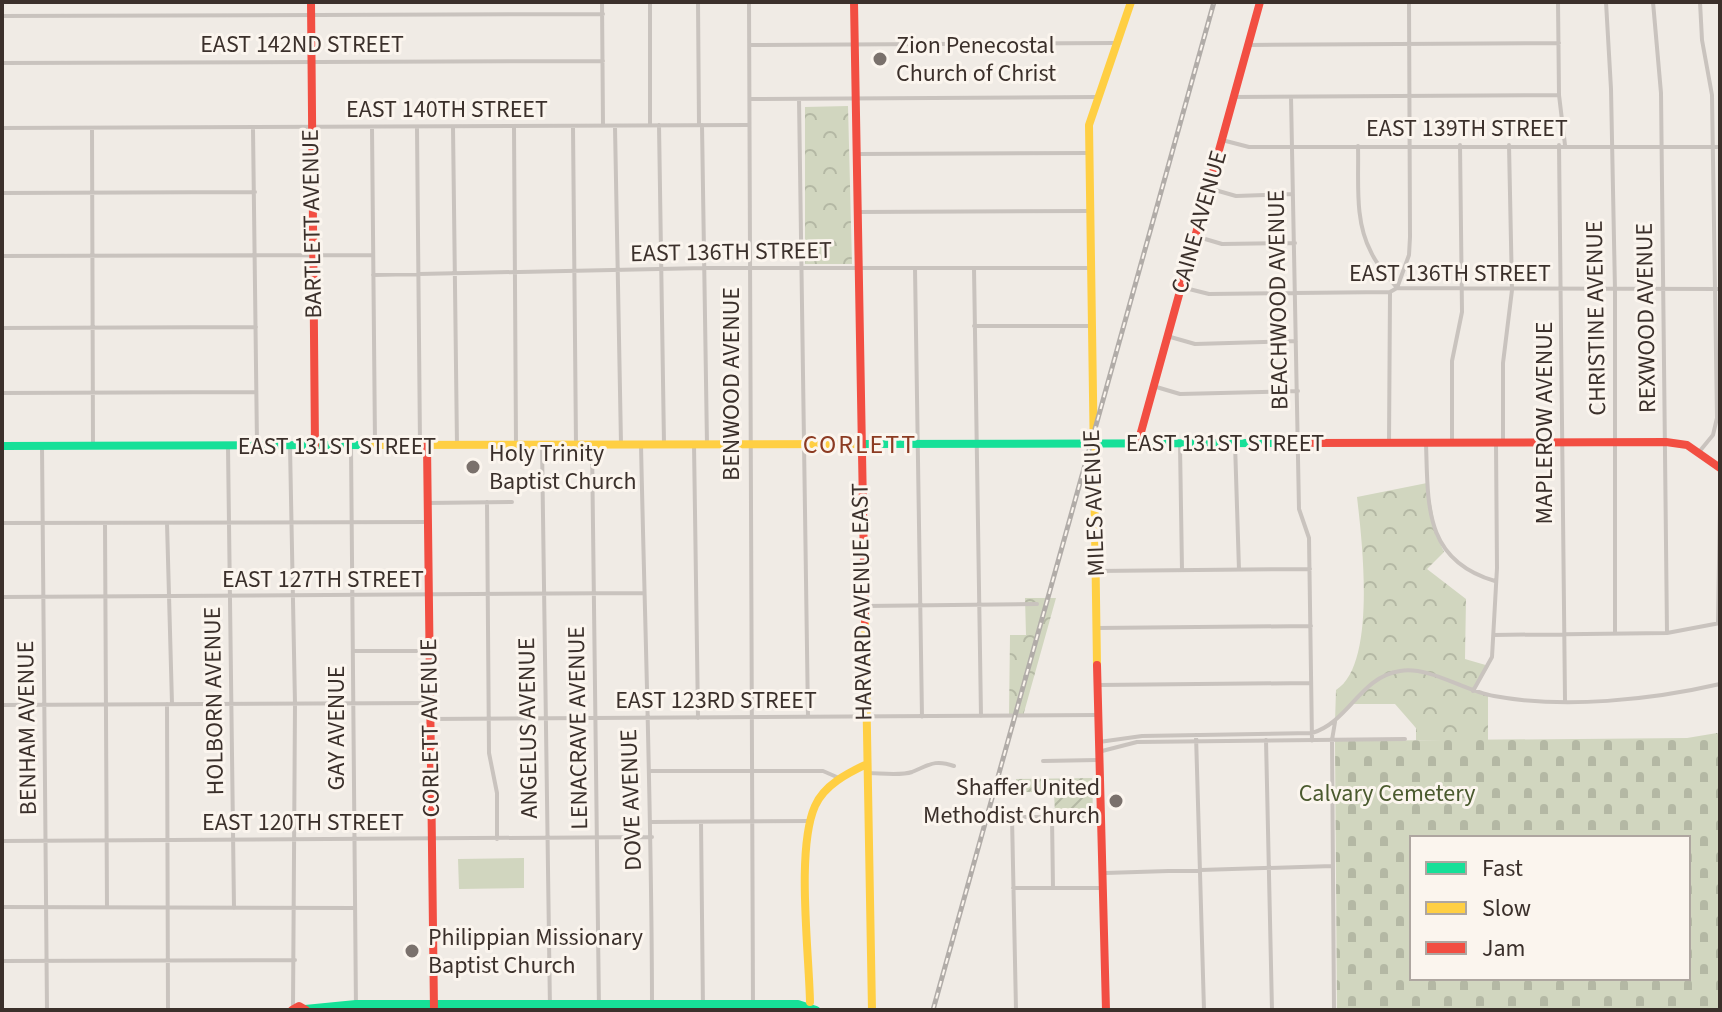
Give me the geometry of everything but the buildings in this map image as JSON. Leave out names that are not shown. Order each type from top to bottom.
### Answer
[{"type":"street","name":"BARTLETT AVENUE","points":[[311,2],[315,446]]},
{"type":"street","points":[[602,2],[603,126]]},
{"type":"street","points":[[650,2],[650,125]]},
{"type":"street","points":[[698,2],[707,444]]},
{"type":"street","name":"BENWOOD AVENUE","points":[[749,2],[750,99],[747,125],[753,1007]]},
{"type":"street","name":"HARVARD AVENUE EAST","points":[[854,2],[862,606],[872,1010]]},
{"type":"street","name":"MILES AVENUE","points":[[1106,1010],[1092,443],[1089,125],[1131,2]]},
{"type":"street","name":"CAINE AVENUE","points":[[1138,443],[1260,2]]},
{"type":"street","points":[[1397,288],[1409,255],[1410,237],[1409,2]]},
{"type":"street","name":"MAPLEROW AVENUE","points":[[1558,2],[1562,145],[1565,700]]},
{"type":"street","name":"CHRISTINE AVENUE","points":[[1606,2],[1615,290],[1615,634]]},
{"type":"street","name":"REXWOOD AVENUE","points":[[1653,2],[1661,145],[1667,633]]},
{"type":"street","points":[[1699,452],[1713,435],[1717,418],[1718,289],[1712,95],[1702,40],[1700,2]]},
{"type":"street","points":[[2,16],[603,14]]},
{"type":"street","points":[[749,45],[1117,43]]},
{"type":"street","points":[[1248,45],[1559,43]]},
{"type":"street","name":"EAST 142ND STREET","points":[[2,63],[603,61]]},
{"type":"street","points":[[1234,97],[1559,95]]},
{"type":"street","points":[[750,99],[1097,97]]},
{"type":"street","name":"BEACHWOOD AVENUE","points":[[1291,97],[1299,509],[1309,538],[1312,741]]},
{"type":"street","points":[[799,99],[808,717]]},
{"type":"street","points":[[659,125],[664,444]]},
{"type":"street","name":"EAST 140TH STREET","points":[[2,128],[747,125]]},
{"type":"street","points":[[573,126],[576,445]]},
{"type":"street","points":[[615,126],[621,444]]},
{"type":"street","points":[[372,127],[375,446]]},
{"type":"street","points":[[417,127],[423,445]]},
{"type":"street","points":[[453,127],[457,445]]},
{"type":"street","points":[[514,127],[516,445]]},
{"type":"street","points":[[92,128],[93,446]]},
{"type":"street","points":[[253,128],[256,446]]},
{"type":"street","name":"EAST 139TH STREET","points":[[1222,140],[1249,147],[1720,147]]},
{"type":"street","points":[[1452,442],[1452,361],[1462,312],[1460,145]]},
{"type":"street","points":[[1473,691],[1492,657],[1503,363],[1512,290],[1509,145]]},
{"type":"street","points":[[1358,146],[1359,215],[1364,235],[1370,252],[1397,288]]},
{"type":"street","points":[[855,154],[1089,153]]},
{"type":"street","points":[[1208,188],[1236,196],[1293,194]]},
{"type":"street","points":[[2,193],[255,192]]},
{"type":"street","points":[[855,212],[1089,211]]},
{"type":"street","points":[[1195,236],[1222,244],[1295,243]]},
{"type":"street","points":[[2,256],[373,255]]},
{"type":"street","name":"EAST 136TH STREET","points":[[373,275],[705,268],[1091,268]]},
{"type":"street","points":[[915,268],[922,717]]},
{"type":"street","points":[[974,268],[981,716]]},
{"type":"street","name":"EAST 136TH STREET","points":[[1181,287],[1209,294],[1390,292],[1397,288],[1718,289]]},
{"type":"street","points":[[1389,443],[1390,292]]},
{"type":"street","points":[[974,326],[1092,326]]},
{"type":"street","points":[[2,328],[257,327]]},
{"type":"street","points":[[1167,336],[1195,344],[1297,341]]},
{"type":"street","points":[[1153,386],[1180,394],[1298,391]]},
{"type":"street","points":[[2,393],[257,392]]},
{"type":"street","points":[[1426,442],[1427,495],[1444,552],[1473,575],[1495,581]]},
{"type":"street","name":"EAST 131ST STREET","points":[[2,446],[1678,442],[1699,452],[1720,468]]},
{"type":"street","points":[[1180,443],[1182,570]]},
{"type":"street","points":[[1235,443],[1239,570]]},
{"type":"street","name":"DOVE AVENUE","points":[[641,444],[646,718],[652,822],[652,1007]]},
{"type":"street","points":[[694,444],[698,718]]},
{"type":"street","name":"CORLETT AVENUE","points":[[423,445],[428,522],[434,1008]]},
{"type":"street","name":"ANGELUS AVENUE","points":[[542,445],[550,1007]]},
{"type":"street","name":"LENACRAVE AVENUE","points":[[592,445],[599,1007]]},
{"type":"street","name":"BENHAM AVENUE","points":[[42,446],[47,1010]]},
{"type":"street","name":"HOLBORN AVENUE","points":[[228,446],[234,908]]},
{"type":"street","points":[[290,446],[295,704],[295,996],[299,1009],[809,1007],[809,821],[821,795],[839,778],[867,769],[911,772],[925,763],[942,762],[954,766]]},
{"type":"street","name":"GAY AVENUE","points":[[351,446],[356,1007]]},
{"type":"street","points":[[487,502],[489,753],[497,793],[497,839]]},
{"type":"street","points":[[427,503],[512,502]]},
{"type":"street","points":[[1493,635],[1667,633],[1719,623],[1720,504]]},
{"type":"street","points":[[167,522],[168,1010]]},
{"type":"street","points":[[2,523],[428,522]]},
{"type":"street","points":[[105,523],[107,907]]},
{"type":"street","points":[[1096,571],[1310,569]]},
{"type":"street","name":"EAST 127TH STREET","points":[[2,597],[643,593]]},
{"type":"street","points":[[862,606],[1037,604]]},
{"type":"street","points":[[1097,628],[1311,626]]},
{"type":"street","points":[[354,651],[429,651]]},
{"type":"street","points":[[1266,738],[1312,733],[1335,722],[1378,678],[1404,670],[1495,697],[1565,700],[1662,696],[1720,684]]},
{"type":"street","points":[[1098,685],[1311,683]]},
{"type":"street","points":[[2,705],[430,703]]},
{"type":"street","name":"EAST 123RD STREET","points":[[430,719],[1098,715]]},
{"type":"street","points":[[1334,1010],[1332,740],[1335,722]]},
{"type":"street","points":[[1100,751],[1133,736],[1312,741],[1405,739]]},
{"type":"street","points":[[1043,761],[1137,742],[1196,738]]},
{"type":"street","points":[[1196,738],[1204,1010]]},
{"type":"street","points":[[1266,738],[1272,1010]]},
{"type":"street","points":[[651,771],[823,771],[839,778]]},
{"type":"street","points":[[1016,1010],[1012,817],[1101,817]]},
{"type":"street","points":[[1052,817],[1053,888]]},
{"type":"street","points":[[652,822],[809,821]]},
{"type":"street","points":[[701,822],[703,1007]]},
{"type":"street","name":"EAST 120TH STREET","points":[[2,841],[652,837]]},
{"type":"street","points":[[1102,873],[1333,866]]},
{"type":"street","points":[[1013,888],[1103,888]]},
{"type":"street","points":[[2,907],[355,908]]},
{"type":"street","points":[[2,961],[295,960]]},
{"type":"green space","points":[[848,106],[852,264],[805,264],[805,107]]},
{"type":"green space","points":[[1427,483],[1437,536],[1444,552],[1427,569],[1466,599],[1465,659],[1489,666],[1474,691],[1488,695],[1488,740],[1416,740],[1416,728],[1395,704],[1351,704],[1335,722],[1336,690],[1349,676],[1362,629],[1362,542],[1357,497]]},
{"type":"green space","points":[[1025,598],[1056,598],[1023,716],[1009,716],[1010,635],[1026,635]]},
{"type":"green space","name":"Calvary Cemetery","points":[[1717,733],[1720,737],[1720,1010],[1337,1010],[1335,741],[1687,738]]},
{"type":"green space","points":[[1092,778],[1093,813],[1055,814],[1054,792],[1016,792],[1016,779]]},
{"type":"green space","points":[[524,858],[524,888],[459,889],[458,859]]},
{"type":"railway","points":[[933,1010],[1214,2]]},
{"type":"traffic: fast","points":[[858,444],[1310,443]]},
{"type":"traffic: fast","points":[[2,446],[375,445]]},
{"type":"traffic: fast","points":[[305,1009],[356,1004],[798,1004],[816,1010]]},
{"type":"traffic: slow","points":[[1097,665],[1089,125],[1131,2]]},
{"type":"traffic: slow","points":[[375,445],[858,444]]},
{"type":"traffic: slow","points":[[865,621],[872,1010]]},
{"type":"traffic: slow","points":[[810,1002],[805,874],[809,825],[815,806],[824,792],[867,764]]},
{"type":"traffic: jam","points":[[311,2],[315,446]]},
{"type":"traffic: jam","points":[[854,2],[865,621]]},
{"type":"traffic: jam","points":[[1138,443],[1260,2]]},
{"type":"traffic: jam","points":[[1310,443],[1666,442],[1687,445],[1720,468]]},
{"type":"traffic: jam","points":[[427,445],[434,1010]]},
{"type":"traffic: jam","points":[[1097,665],[1106,1010]]},
{"type":"traffic: jam","points":[[292,1010],[299,1006],[306,1010]]},
{"type":"place","name":"Zion Penecostal Church of Christ","points":[[880,59]]},
{"type":"place","name":"Holy Trinity Baptist Church","points":[[473,467]]},
{"type":"place","name":"Shaffer United Methodist Church","points":[[1116,801]]},
{"type":"place","name":"Philippian Missionary Baptist Church","points":[[412,951]]},
{"type":"district","name":"CORLETT","points":[[860,444]]}]
